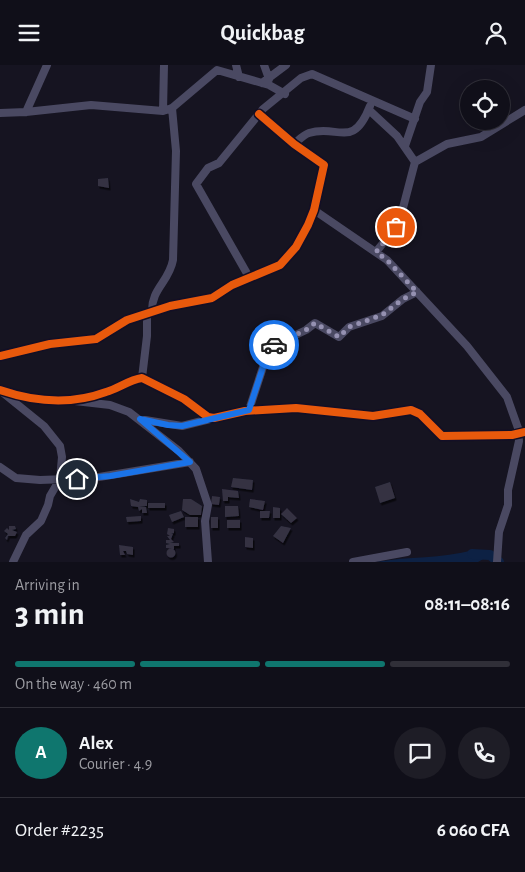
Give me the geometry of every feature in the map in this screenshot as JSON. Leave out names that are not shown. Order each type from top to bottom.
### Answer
[{"type":"street","points":[[26,113],[47,65]]},
{"type":"street","points":[[163,111],[164,65]]},
{"type":"street","points":[[236,65],[239,77]]},
{"type":"street","points":[[264,65],[265,81]]},
{"type":"street","points":[[265,81],[286,65]]},
{"type":"street","points":[[404,146],[420,102],[428,89],[431,65]]},
{"type":"street","points":[[0,113],[26,113],[91,105],[163,111],[172,108],[214,71],[220,70],[239,77],[265,81],[285,93]]},
{"type":"street","points":[[249,277],[196,184],[208,168],[221,160],[259,114],[301,78],[312,74],[373,99],[415,119]]},
{"type":"street","points":[[294,145],[303,136],[312,132],[341,134],[351,132],[369,110],[373,99]]},
{"type":"street","points":[[142,378],[152,298],[169,273],[173,260],[176,151],[172,108]]},
{"type":"street","points":[[369,110],[404,146],[415,163]]},
{"type":"street","points":[[376,252],[399,223],[415,163],[447,144],[481,137],[525,110]]},
{"type":"street","points":[[0,356],[50,344],[96,339],[120,324],[150,313],[212,298],[249,277],[274,268],[286,261],[296,247],[314,210],[324,165],[294,145],[259,114]]},
{"type":"street","points":[[314,210],[387,260],[467,346],[484,371],[504,391],[522,433],[508,490],[508,505],[499,532],[497,562]]},
{"type":"street","points":[[249,410],[270,351],[279,341],[306,330],[315,323],[339,337],[349,327],[382,315],[403,299],[417,292]]},
{"type":"street","points":[[68,400],[104,393],[135,379],[142,378],[184,399],[202,414],[214,418]]},
{"type":"street","points":[[0,391],[33,399],[68,400],[120,408],[140,419],[200,473],[208,505],[205,521],[208,562]]},
{"type":"street","points":[[0,391],[44,426],[57,442],[62,457],[60,479],[50,496],[41,521],[26,535],[13,562]]},
{"type":"street","points":[[140,419],[182,426],[249,410],[314,408],[373,416],[412,410],[420,414],[442,436],[522,433]]},
{"type":"street","points":[[0,467],[18,479],[60,479],[110,476],[190,462]]},
{"type":"street","points":[[353,562],[406,552]]},
{"type":"water","points":[[482,550],[485,558],[478,562],[376,562],[449,555]]},
{"type":"building","points":[[108,178],[109,188],[98,186],[98,179]]},
{"type":"building","points":[[233,478],[253,480],[252,490],[231,487]]},
{"type":"building","points":[[390,482],[395,498],[380,503],[375,487]]},
{"type":"building","points":[[222,489],[238,491],[239,498],[228,497],[228,501],[223,501]]},
{"type":"building","points":[[212,496],[220,497],[219,505],[211,504]]},
{"type":"building","points":[[130,499],[139,502],[140,499],[147,500],[147,506],[139,506],[146,507],[147,513],[142,513],[142,509],[139,511],[138,507],[131,506]]},
{"type":"building","points":[[183,499],[191,499],[202,506],[201,515],[190,515],[182,510]]},
{"type":"building","points":[[250,499],[265,501],[263,510],[249,507]]},
{"type":"building","points":[[148,503],[165,503],[165,508],[148,508]]},
{"type":"building","points":[[225,506],[238,506],[239,516],[225,517]]},
{"type":"building","points":[[273,507],[280,508],[280,518],[273,518]]},
{"type":"building","points":[[287,508],[297,518],[291,523],[281,514]]},
{"type":"building","points":[[181,511],[184,517],[172,522],[169,515]]},
{"type":"building","points":[[260,511],[270,511],[269,518],[260,518]]},
{"type":"building","points":[[141,516],[141,521],[127,522],[126,517]]},
{"type":"building","points":[[185,517],[198,517],[198,527],[185,527]]},
{"type":"building","points":[[211,517],[218,517],[218,528],[211,528]]},
{"type":"building","points":[[227,520],[240,520],[240,528],[227,528]]},
{"type":"building","points":[[9,526],[15,526],[16,529],[12,530],[17,532],[15,536],[8,536],[7,540],[5,538],[8,534],[4,531],[7,528],[9,530]]},
{"type":"building","points":[[281,526],[291,528],[283,543],[273,536]]},
{"type":"building","points":[[168,528],[174,529],[171,539],[174,542],[170,543],[179,543],[179,546],[174,546],[174,549],[166,548],[166,545],[170,544],[166,543],[166,540],[170,540],[167,536],[170,536],[167,534]]},
{"type":"building","points":[[245,537],[253,538],[253,548],[245,547]]},
{"type":"building","points":[[119,545],[133,547],[133,555],[123,551],[125,555],[120,555]]},
{"type":"building","points":[[171,548],[176,553],[171,558],[166,553]]},
{"type":"waterway","points":[[472,554],[490,555],[499,562]]},
{"type":"cycle path","points":[[0,356],[50,344],[96,339],[127,320],[170,306],[212,298],[232,285],[280,265],[296,247],[308,225],[314,210],[324,165],[294,144],[259,114]]},
{"type":"cycle path","points":[[0,390],[40,399],[80,399],[142,378],[184,399],[208,417],[214,418],[245,411],[296,408],[373,416],[411,410],[420,414],[442,436],[512,435],[525,432]]},
{"type":"way so far","points":[[274,345],[279,341],[297,335],[314,323],[320,324],[339,337],[349,327],[382,315],[403,299],[417,292],[387,260],[376,252],[396,227]]},
{"type":"route","points":[[77,479],[110,476],[190,462],[140,419],[158,424],[182,426],[249,410],[264,364],[274,345]]}]
